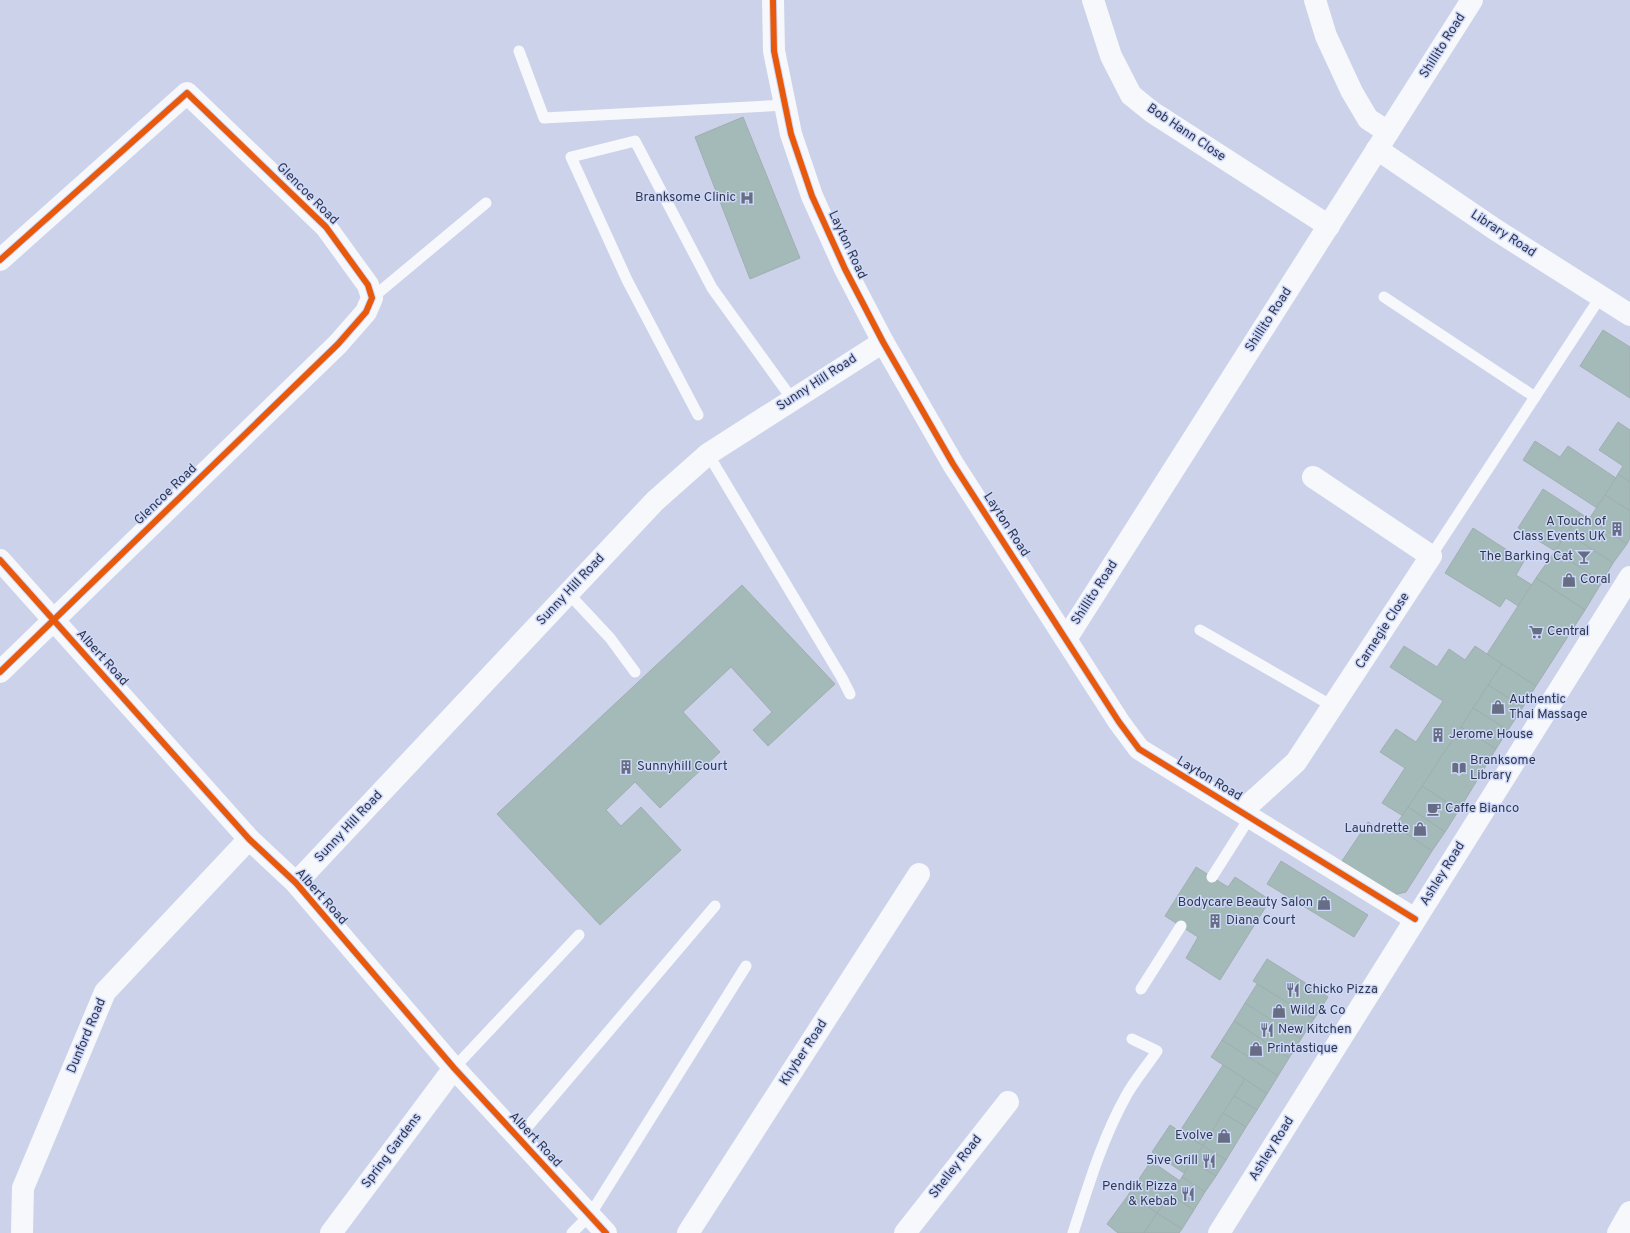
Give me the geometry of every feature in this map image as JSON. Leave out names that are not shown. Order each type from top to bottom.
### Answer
[{"type":"street","name":"Layton Road","points":[[773,0],[774,51],[791,134],[812,196],[845,269],[883,342],[953,464],[1119,722],[1139,748],[1415,918]]},
{"type":"street","name":"Bob Hann Close","points":[[1093,0],[1111,56],[1131,95],[1152,112],[1329,226]]},
{"type":"street","name":"Library Road","points":[[1315,0],[1326,36],[1352,92],[1383,141],[1496,230],[1630,315]]},
{"type":"street","name":"Shillito Road","points":[[1066,639],[1472,0]]},
{"type":"street","name":"Glencoe Road","points":[[0,260],[187,93],[326,227],[368,285],[372,298],[366,312],[338,344],[0,672]]},
{"type":"street","name":"Sunny Hill Road","points":[[296,883],[655,501],[708,454],[883,342]]},
{"type":"street","points":[[1313,477],[1431,556]]},
{"type":"street","name":"Carnegie Close","points":[[1246,814],[1296,762],[1334,707],[1431,556]]},
{"type":"street","name":"Albert Road","points":[[0,560],[249,840],[296,883],[454,1068],[606,1233]]},
{"type":"street","name":"Ashley Road","points":[[1219,1233],[1630,577]]},
{"type":"street","name":"Dunford Road","points":[[22,1233],[23,1188],[105,992],[249,840]]},
{"type":"street","name":"Khyber Road","points":[[688,1233],[919,874]]},
{"type":"street","name":"Spring Gardens","points":[[331,1233],[454,1068]]},
{"type":"street","name":"Shelley Road","points":[[905,1233],[1008,1102]]},
{"type":"street","points":[[1618,1233],[1630,1212]]},
{"type":"lane","points":[[519,52],[544,118],[786,105]]},
{"type":"lane","points":[[698,415],[627,280],[571,157],[635,141],[712,288],[792,399]]},
{"type":"lane","points":[[372,298],[486,203]]},
{"type":"lane","points":[[1431,556],[1601,296]]},
{"type":"lane","points":[[1384,297],[1535,397]]},
{"type":"lane","points":[[708,454],[842,678],[850,694]]},
{"type":"lane","points":[[568,593],[610,638],[635,672]]},
{"type":"lane","points":[[1200,630],[1334,707]]},
{"type":"lane","points":[[1212,877],[1246,814]]},
{"type":"lane","points":[[518,1138],[715,906]]},
{"type":"lane","points":[[1141,989],[1181,926]]},
{"type":"lane","points":[[454,1068],[579,935]]},
{"type":"lane","points":[[572,1233],[590,1215],[746,966]]},
{"type":"lane","points":[[1073,1233],[1088,1187],[1109,1132],[1126,1095],[1157,1051],[1132,1039]]},
{"type":"building","name":"Branksome Clinic","points":[[743,117],[800,258],[750,279],[695,137]]},
{"type":"building","points":[[1603,330],[1630,347],[1630,398],[1580,366]]},
{"type":"building","points":[[1618,422],[1630,430],[1630,482],[1618,474],[1623,466],[1599,450]]},
{"type":"building","points":[[1535,441],[1560,457],[1568,446],[1616,478],[1597,508],[1523,460]]},
{"type":"building","points":[[1618,474],[1630,482],[1630,511],[1605,495]]},
{"type":"building","points":[[1543,489],[1580,513],[1555,551],[1518,528]]},
{"type":"building","name":"A Touch of Class Events UK","points":[[1605,495],[1630,511],[1630,538],[1627,544],[1589,519]]},
{"type":"building","points":[[1580,513],[1627,544],[1613,563],[1567,533]]},
{"type":"building","points":[[1473,528],[1524,561],[1516,575],[1532,585],[1518,606],[1506,598],[1500,607],[1445,573]]},
{"type":"building","name":"The Barking Cat","points":[[1567,533],[1613,563],[1602,582],[1555,551]]},
{"type":"building","name":"Coral","points":[[1555,551],[1602,582],[1585,610],[1536,578]]},
{"type":"building","name":"Central","points":[[1536,578],[1585,610],[1536,686],[1487,654]]},
{"type":"building","name":"Sunnyhill Court","points":[[742,585],[835,684],[768,746],[753,730],[772,712],[731,667],[683,712],[720,752],[660,808],[635,782],[606,810],[621,826],[641,807],[681,850],[600,925],[497,814]]},
{"type":"building","name":"Jerome House","points":[[1404,646],[1437,667],[1449,649],[1465,660],[1475,646],[1502,664],[1403,816],[1382,803],[1405,768],[1380,752],[1396,729],[1416,742],[1443,701],[1390,667]]},
{"type":"building","points":[[1502,664],[1536,686],[1523,707],[1488,685]]},
{"type":"building","name":"Authentic Thai Massage","points":[[1488,685],[1523,707],[1508,730],[1473,708]]},
{"type":"building","points":[[1473,708],[1508,730],[1496,749],[1461,727]]},
{"type":"building","name":"Branksome Library","points":[[1461,727],[1496,749],[1459,810],[1422,786]]},
{"type":"building","name":"Caffe Bianco","points":[[1422,786],[1459,810],[1445,832],[1408,807]]},
{"type":"building","name":"Laundrette","points":[[1408,807],[1445,832],[1432,851],[1395,826]]},
{"type":"building","points":[[1368,822],[1389,835],[1395,826],[1432,851],[1406,892],[1393,895],[1342,861]]},
{"type":"building","name":"Bodycare Beauty Salon","points":[[1281,861],[1368,915],[1354,937],[1267,884]]},
{"type":"building","name":"Diana Court","points":[[1196,867],[1228,887],[1235,877],[1270,900],[1220,980],[1186,958],[1198,937],[1165,916]]},
{"type":"building","name":"Chicko Pizza","points":[[1267,959],[1328,997],[1314,1019],[1253,981]]},
{"type":"building","name":"Wild & Co","points":[[1257,984],[1314,1019],[1301,1039],[1245,1003]]},
{"type":"building","name":"New Kitchen","points":[[1245,1003],[1301,1039],[1289,1058],[1234,1021]]},
{"type":"building","name":"Printastique","points":[[1234,1021],[1289,1058],[1278,1076],[1222,1040]]},
{"type":"building","points":[[1222,1040],[1278,1076],[1267,1094],[1211,1057]]},
{"type":"building","points":[[1223,1065],[1245,1079],[1203,1146],[1180,1131]]},
{"type":"building","points":[[1245,1079],[1267,1094],[1257,1110],[1234,1096]]},
{"type":"building","points":[[1234,1096],[1257,1110],[1246,1127],[1223,1113]]},
{"type":"building","name":"Evolve","points":[[1223,1113],[1246,1127],[1226,1160],[1203,1146]]},
{"type":"building","points":[[1170,1125],[1203,1146],[1184,1173],[1152,1152]]},
{"type":"building","name":"5ive Grill","points":[[1203,1146],[1226,1160],[1216,1176],[1192,1161]]},
{"type":"building","points":[[1151,1161],[1180,1181],[1157,1213],[1129,1194]]},
{"type":"building","points":[[1192,1161],[1216,1176],[1205,1192],[1182,1177]]},
{"type":"building","name":"Pendik Pizza & Kebab","points":[[1182,1177],[1205,1192],[1194,1210],[1171,1195]]},
{"type":"building","points":[[1129,1194],[1157,1213],[1144,1233],[1118,1233],[1107,1224]]},
{"type":"building","points":[[1171,1195],[1194,1210],[1182,1229],[1157,1213]]},
{"type":"building","points":[[1157,1213],[1182,1229],[1179,1233],[1144,1233]]},
{"type":"cycle path","points":[[773,0],[774,51],[791,134],[812,196],[845,269],[883,342],[953,464],[1119,722],[1139,749],[1415,919]]},
{"type":"cycle path","points":[[0,260],[187,93],[326,227],[368,285],[372,298],[366,312],[338,344],[0,672]]},
{"type":"cycle path","points":[[0,560],[249,839],[296,883],[454,1068],[606,1233]]},
{"type":"place","name":"Branksome Clinic","points":[[747,198]]},
{"type":"place","name":"A Touch of Class Events UK","points":[[1617,529]]},
{"type":"place","name":"The Barking Cat","points":[[1584,557]]},
{"type":"place","name":"Coral","points":[[1569,580]]},
{"type":"place","name":"Central","points":[[1536,632]]},
{"type":"place","name":"Authentic Thai Massage","points":[[1498,707]]},
{"type":"place","name":"Jerome House","points":[[1438,735]]},
{"type":"place","name":"Sunnyhill Court","points":[[626,767]]},
{"type":"place","name":"Branksome Library","points":[[1459,768]]},
{"type":"place","name":"Caffe Bianco","points":[[1434,809]]},
{"type":"place","name":"Laundrette","points":[[1420,829]]},
{"type":"place","name":"Bodycare Beauty Salon","points":[[1324,903]]},
{"type":"place","name":"Diana Court","points":[[1215,921]]},
{"type":"place","name":"Chicko Pizza","points":[[1293,990]]},
{"type":"place","name":"Wild & Co","points":[[1279,1011]]},
{"type":"place","name":"New Kitchen","points":[[1267,1030]]},
{"type":"place","name":"Printastique","points":[[1256,1049]]},
{"type":"place","name":"Evolve","points":[[1224,1136]]},
{"type":"place","name":"5ive Grill","points":[[1209,1161]]},
{"type":"place","name":"Pendik Pizza & Kebab","points":[[1188,1194]]}]
